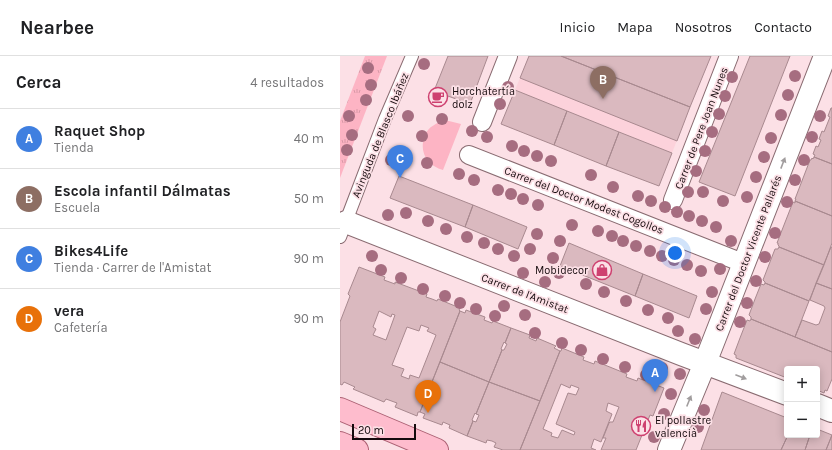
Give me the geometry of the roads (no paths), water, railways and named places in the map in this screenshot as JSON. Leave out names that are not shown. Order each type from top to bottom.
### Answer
[{"type":"main road","points":[[340,410],[437,450]]},
{"type":"main road","points":[[340,443],[357,450]]},
{"type":"street","points":[[482,122],[508,56]]},
{"type":"street","name":"Carrer de Pere Joan Nunes","points":[[673,200],[729,56]]},
{"type":"street","name":"Carrer del Doctor Vicente Pallarés","points":[[669,450],[705,363],[825,56]]},
{"type":"street","name":"Carrer del Doctor Modest Cogollos","points":[[469,155],[743,263]]},
{"type":"street","name":"Carrer de l'Amistat","points":[[343,230],[784,393]]},
{"type":"street","points":[[820,406],[832,411]]},
{"type":"lane","name":"Avinguda de Blasco Ibáñez","points":[[343,230],[385,119],[412,56]]},
{"type":"place","name":"Horchatertía dolz","points":[[438,97]]},
{"type":"place","name":"Escola infantil Dálmatas","points":[[603,99]]},
{"type":"place","name":"Bikes4Life","points":[[400,178]]},
{"type":"place","name":"Mobidecor","points":[[602,270]]},
{"type":"place","name":"Raquet Shop","points":[[655,392]]},
{"type":"place","name":"vera","points":[[428,413]]},
{"type":"place","name":"El pollastre valencià","points":[[641,426]]}]
